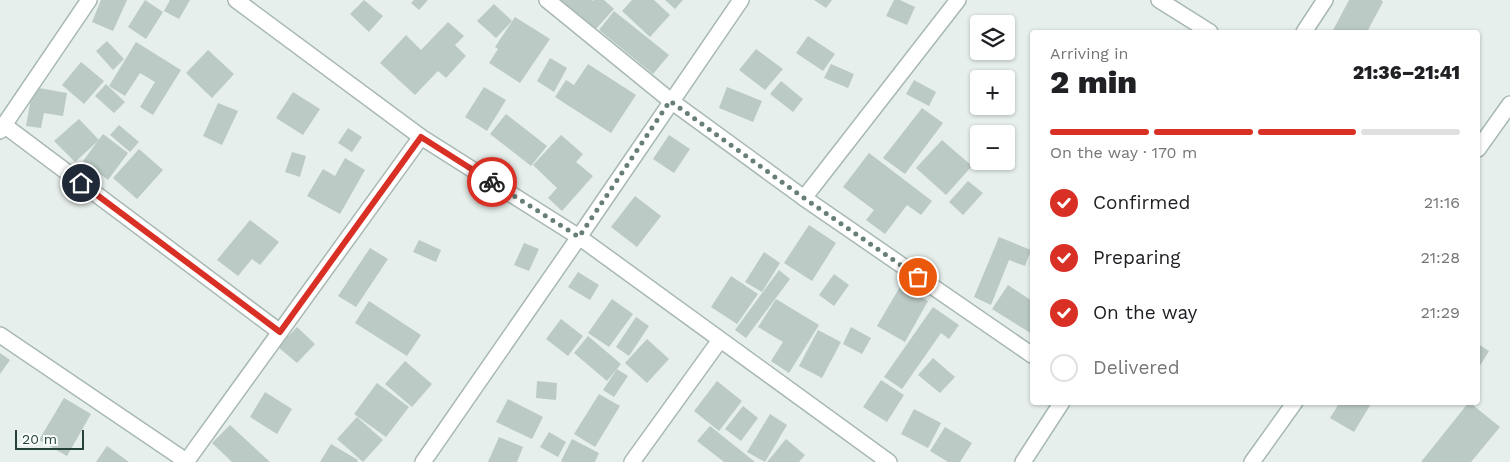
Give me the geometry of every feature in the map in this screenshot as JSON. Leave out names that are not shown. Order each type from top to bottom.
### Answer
[{"type":"street","points":[[89,0],[2,128],[280,332]]},
{"type":"street","points":[[236,0],[421,137],[579,237],[889,462]]},
{"type":"street","points":[[546,0],[670,101],[804,198],[1030,354]]},
{"type":"street","points":[[423,462],[741,0]]},
{"type":"street","points":[[804,198],[958,0]]},
{"type":"street","points":[[1159,0],[1207,30]]},
{"type":"street","points":[[1305,30],[1325,0]]},
{"type":"street","points":[[1480,146],[1510,104]]},
{"type":"street","points":[[0,335],[186,462],[421,137]]},
{"type":"street","points":[[632,462],[720,340]]},
{"type":"street","points":[[1023,462],[1060,405]]},
{"type":"street","points":[[1252,462],[1293,405]]},
{"type":"building","points":[[101,0],[127,0],[113,31],[92,22]]},
{"type":"building","points":[[145,0],[163,12],[146,39],[128,27]]},
{"type":"building","points":[[170,0],[190,0],[179,19],[164,11]]},
{"type":"building","points":[[364,0],[383,16],[369,32],[350,14]]},
{"type":"building","points":[[414,0],[428,0],[419,10],[411,3]]},
{"type":"building","points":[[560,0],[604,0],[614,9],[594,31]]},
{"type":"building","points":[[632,0],[654,0],[670,15],[650,37],[622,11]]},
{"type":"building","points":[[665,0],[683,0],[675,9]]},
{"type":"building","points":[[814,0],[832,0],[826,8]]},
{"type":"building","points":[[894,0],[900,0],[915,7],[907,25],[886,16]]},
{"type":"building","points":[[1349,0],[1381,0],[1383,2],[1368,30],[1333,30]]},
{"type":"building","points":[[494,4],[512,21],[496,38],[477,21]]},
{"type":"building","points":[[614,11],[669,55],[653,74],[599,30]]},
{"type":"building","points":[[515,17],[550,39],[520,83],[489,63],[498,49],[495,47]]},
{"type":"building","points":[[448,22],[464,36],[455,45],[466,56],[446,78],[438,71],[415,95],[380,63],[406,35],[421,50]]},
{"type":"building","points":[[808,36],[835,54],[823,71],[796,53]]},
{"type":"building","points":[[107,41],[124,59],[113,70],[96,51]]},
{"type":"building","points":[[136,42],[181,70],[153,115],[140,107],[155,82],[140,73],[125,96],[109,86]]},
{"type":"building","points":[[756,49],[783,69],[765,90],[739,70]]},
{"type":"building","points":[[208,50],[234,74],[212,98],[186,73]]},
{"type":"building","points":[[550,58],[567,68],[554,92],[537,81]]},
{"type":"building","points":[[81,62],[104,81],[84,104],[62,85]]},
{"type":"building","points":[[588,64],[636,95],[611,133],[555,97],[566,80],[574,85]]},
{"type":"building","points":[[831,64],[854,74],[848,88],[824,78]]},
{"type":"building","points":[[914,80],[936,92],[929,106],[906,94]]},
{"type":"building","points":[[781,81],[803,99],[793,112],[770,94]]},
{"type":"building","points":[[106,84],[125,102],[114,113],[95,96]]},
{"type":"building","points":[[33,87],[67,93],[63,116],[44,113],[41,128],[26,126]]},
{"type":"building","points":[[484,87],[506,100],[487,131],[465,117]]},
{"type":"building","points":[[727,87],[762,101],[753,122],[719,108]]},
{"type":"building","points":[[293,92],[320,109],[303,135],[276,118]]},
{"type":"building","points":[[218,103],[238,111],[222,145],[203,136]]},
{"type":"building","points":[[922,108],[943,123],[905,174],[883,158]]},
{"type":"building","points":[[506,114],[547,146],[531,166],[490,134]]},
{"type":"building","points":[[79,119],[99,140],[75,162],[54,141]]},
{"type":"building","points":[[119,125],[139,142],[130,152],[110,135]]},
{"type":"building","points":[[348,128],[362,137],[352,152],[338,143]]},
{"type":"building","points":[[103,134],[128,153],[108,180],[83,161]]},
{"type":"building","points":[[561,135],[583,154],[576,162],[593,176],[562,211],[548,198],[557,188],[533,165]]},
{"type":"building","points":[[669,135],[690,149],[674,173],[653,159]]},
{"type":"building","points":[[942,140],[970,164],[970,168],[946,195],[916,168]]},
{"type":"building","points":[[139,149],[163,170],[137,199],[113,178]]},
{"type":"building","points":[[292,152],[306,156],[300,177],[285,172]]},
{"type":"building","points":[[869,153],[932,201],[921,215],[907,205],[885,234],[866,220],[874,210],[843,187]]},
{"type":"building","points":[[345,158],[365,170],[340,214],[307,196],[323,169],[335,176]]},
{"type":"building","points":[[968,181],[983,193],[963,215],[949,202]]},
{"type":"building","points":[[635,196],[661,216],[637,247],[611,227]]},
{"type":"building","points":[[250,220],[279,242],[260,265],[252,259],[238,276],[217,260]]},
{"type":"building","points":[[809,225],[836,243],[812,281],[784,263]]},
{"type":"building","points":[[999,237],[1030,250],[1025,266],[1009,260],[991,305],[974,297]]},
{"type":"building","points":[[419,240],[441,250],[436,262],[413,252]]},
{"type":"building","points":[[524,243],[539,249],[529,271],[514,265]]},
{"type":"building","points":[[370,248],[388,259],[356,307],[338,296]]},
{"type":"building","points":[[764,252],[780,263],[762,292],[745,282]]},
{"type":"building","points":[[779,270],[790,279],[746,338],[735,330]]},
{"type":"building","points":[[578,272],[599,285],[590,300],[568,287]]},
{"type":"building","points":[[834,274],[849,285],[834,306],[819,295]]},
{"type":"building","points":[[731,276],[758,294],[737,324],[711,307]]},
{"type":"building","points":[[901,285],[928,301],[905,342],[877,326]]},
{"type":"building","points":[[1008,285],[1030,300],[1030,333],[992,309]]},
{"type":"building","points":[[612,299],[633,314],[609,347],[588,333]]},
{"type":"building","points":[[776,299],[819,325],[789,373],[771,361],[783,342],[758,327]]},
{"type":"building","points":[[369,301],[421,335],[407,356],[355,323]]},
{"type":"building","points":[[933,307],[959,325],[949,339],[941,333],[902,389],[884,377]]},
{"type":"building","points":[[636,317],[649,326],[629,356],[616,347]]},
{"type":"building","points":[[561,319],[583,336],[568,356],[546,339]]},
{"type":"building","points":[[297,327],[315,344],[297,363],[278,347]]},
{"type":"building","points":[[851,327],[871,338],[862,354],[843,344]]},
{"type":"building","points":[[818,330],[841,342],[822,378],[799,366]]},
{"type":"building","points":[[588,336],[621,364],[607,381],[574,353]]},
{"type":"building","points":[[647,339],[669,359],[647,383],[625,363]]},
{"type":"building","points":[[1480,345],[1489,351],[1480,366]]},
{"type":"building","points":[[0,353],[10,360],[0,374]]},
{"type":"building","points":[[933,358],[955,377],[940,393],[918,375]]},
{"type":"building","points":[[405,361],[432,384],[412,407],[385,384]]},
{"type":"building","points":[[617,369],[628,376],[614,397],[603,390]]},
{"type":"building","points":[[881,380],[904,395],[887,422],[863,407]]},
{"type":"building","points":[[537,381],[557,383],[556,400],[536,398]]},
{"type":"building","points":[[717,381],[742,401],[719,431],[694,411]]},
{"type":"building","points":[[377,383],[409,407],[386,437],[354,414]]},
{"type":"building","points":[[265,392],[292,409],[277,434],[250,417]]},
{"type":"building","points":[[599,394],[620,406],[595,447],[574,434]]},
{"type":"building","points":[[64,398],[91,414],[67,456],[39,440]]},
{"type":"building","points":[[508,399],[543,417],[532,439],[496,422]]},
{"type":"building","points":[[1338,405],[1370,405],[1354,432],[1330,418]]},
{"type":"building","points":[[1467,405],[1473,405],[1500,427],[1471,462],[1421,462]]},
{"type":"building","points":[[743,406],[758,418],[741,441],[725,429]]},
{"type":"building","points":[[914,409],[941,423],[928,448],[901,434]]},
{"type":"building","points":[[770,414],[787,425],[765,462],[747,452]]},
{"type":"building","points":[[357,417],[383,440],[363,462],[337,439]]},
{"type":"building","points":[[230,425],[270,462],[232,462],[212,443]]},
{"type":"building","points":[[710,426],[755,462],[724,462],[697,441]]},
{"type":"building","points":[[945,427],[972,443],[960,462],[948,462],[930,451]]},
{"type":"building","points":[[549,432],[566,442],[558,457],[540,447]]},
{"type":"building","points":[[499,437],[523,447],[517,462],[488,462]]},
{"type":"building","points":[[572,439],[599,453],[595,462],[561,461]]},
{"type":"building","points":[[786,439],[805,455],[799,462],[767,462]]},
{"type":"building","points":[[331,444],[358,460],[357,462],[320,462]]},
{"type":"building","points":[[107,446],[129,462],[96,462]]},
{"type":"way so far","points":[[492,182],[579,237],[670,101],[804,198],[918,277]]},
{"type":"route","points":[[81,183],[280,332],[421,137],[492,182]]}]
